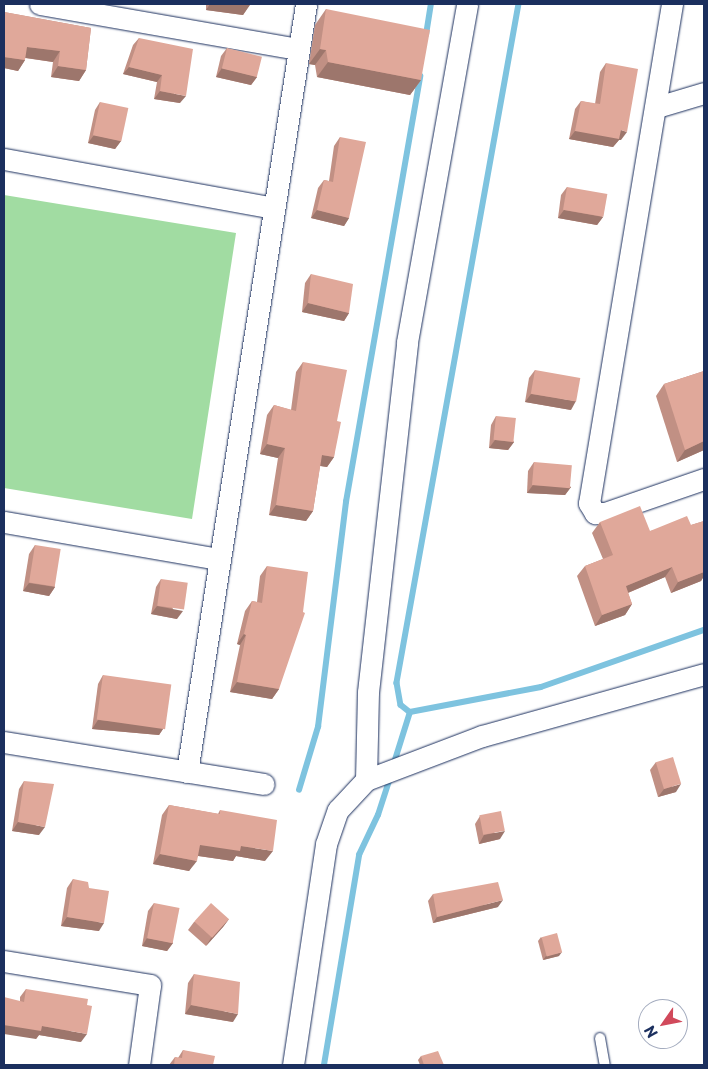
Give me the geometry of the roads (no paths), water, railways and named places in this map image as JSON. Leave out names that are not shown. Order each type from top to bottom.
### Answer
[{"type":"street","points":[[40,4],[298,50]]},
{"type":"street","points":[[187,772],[306,4]]},
{"type":"street","points":[[366,780],[368,692],[407,342],[466,4]]},
{"type":"street","points":[[672,4],[657,107],[589,503],[595,512],[605,512],[704,479]]},
{"type":"street","points":[[657,107],[704,93]]},
{"type":"street","points":[[4,159],[273,208]]},
{"type":"street","points":[[4,522],[219,559]]},
{"type":"street","points":[[293,1065],[326,844],[338,810],[366,780],[482,736],[704,674]]},
{"type":"street","points":[[4,742],[264,784]]},
{"type":"street","points":[[4,960],[150,985],[139,1065]]},
{"type":"lane","points":[[600,1038],[606,1065]]},
{"type":"waterway","points":[[426,35],[431,4]]},
{"type":"waterway","points":[[519,4],[397,683],[401,705],[410,712],[541,687],[704,630]]},
{"type":"waterway","points":[[299,790],[318,727],[346,502],[420,76]]},
{"type":"waterway","points":[[394,763],[410,712]]},
{"type":"waterway","points":[[324,1065],[359,855],[378,815],[390,777]]}]
